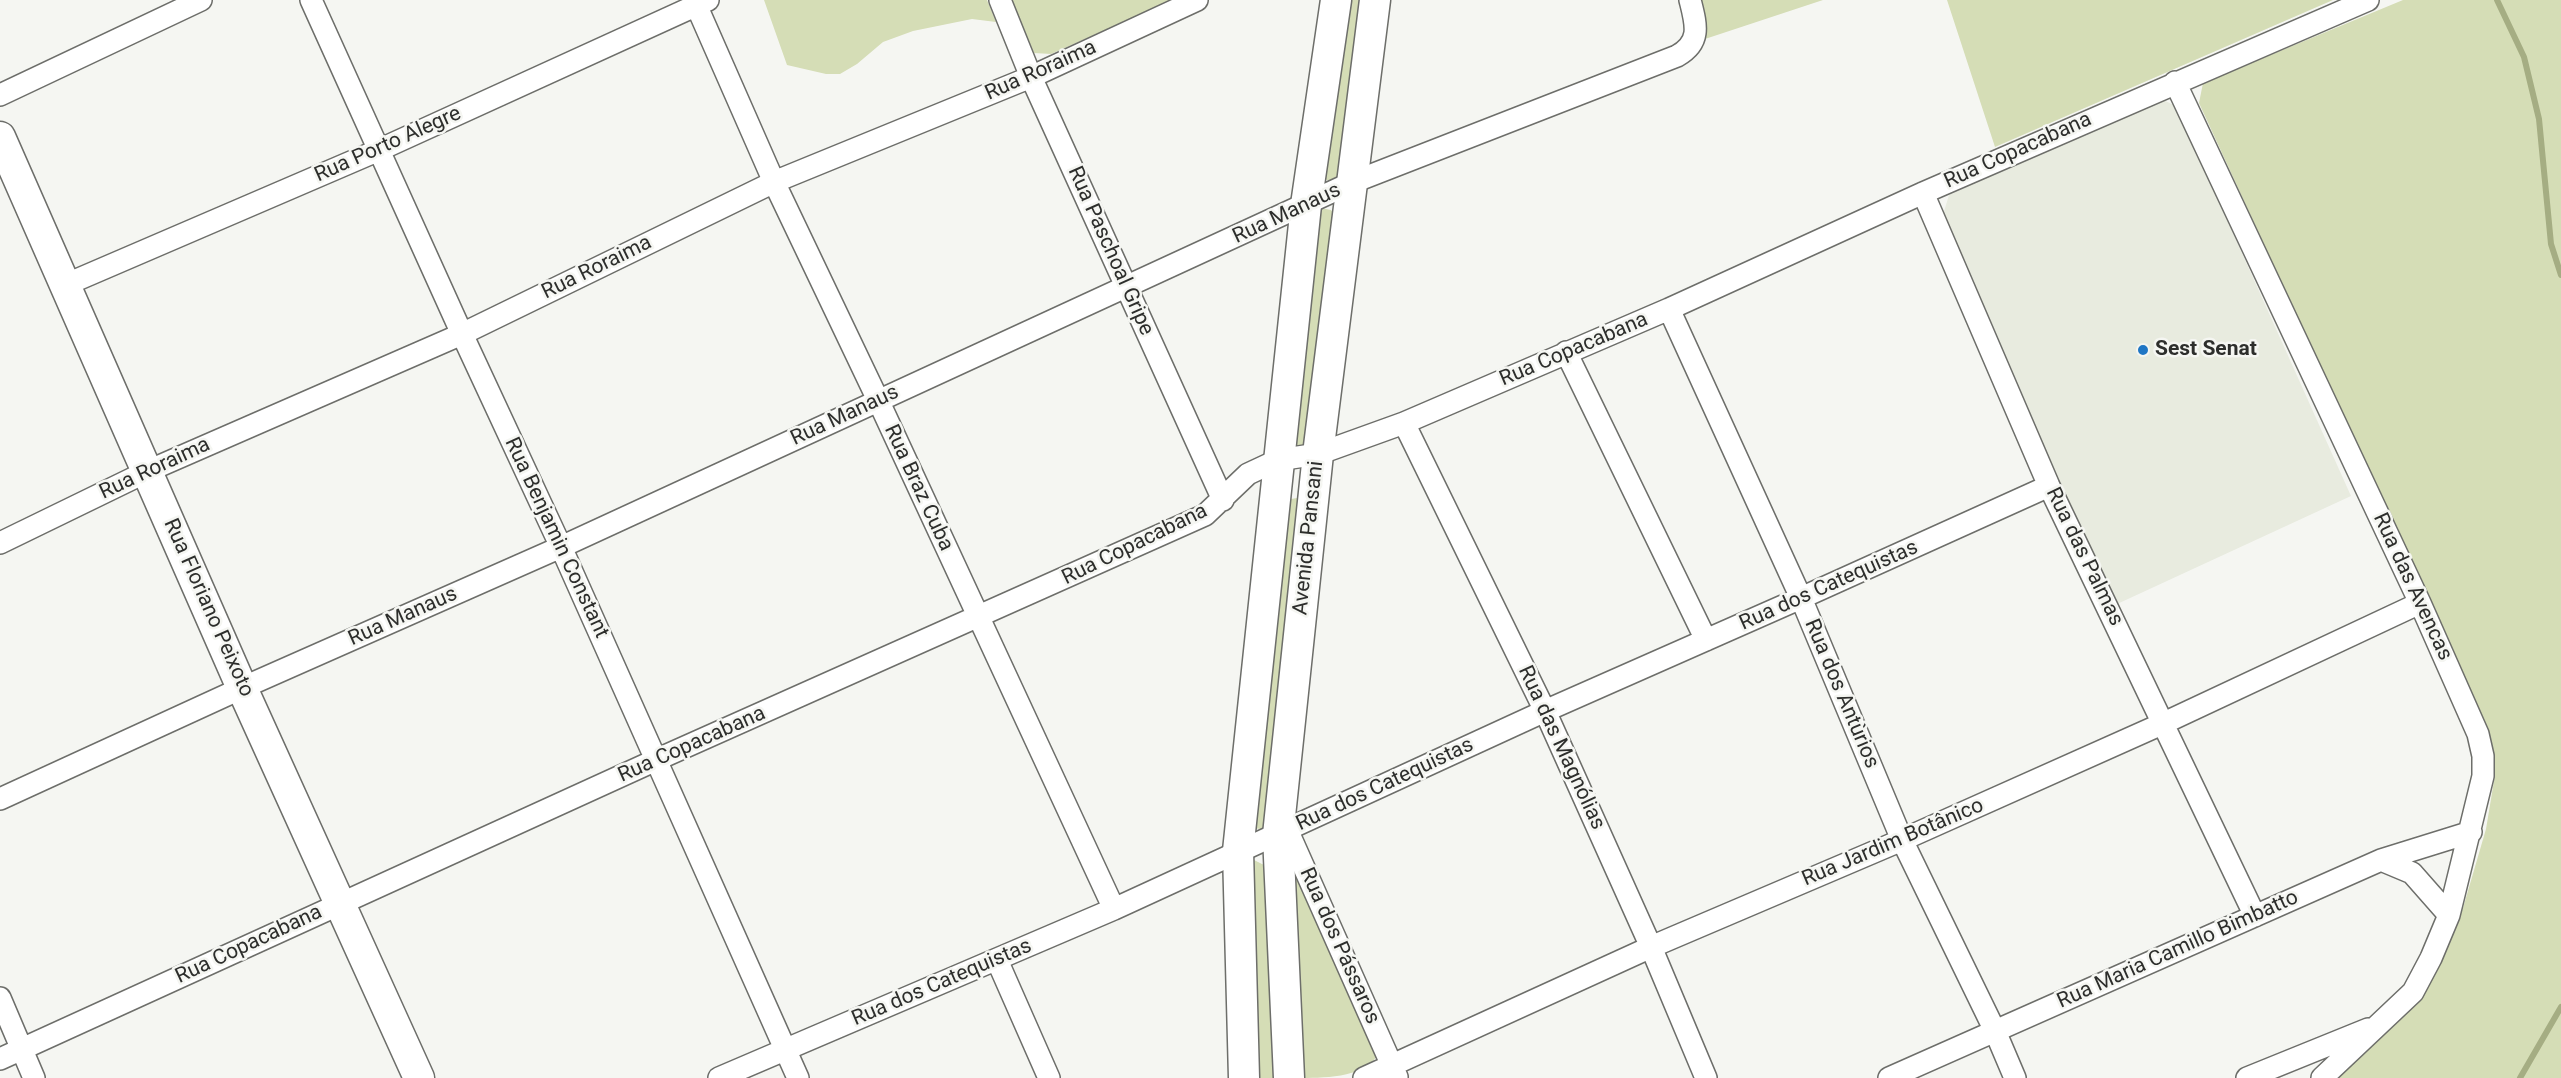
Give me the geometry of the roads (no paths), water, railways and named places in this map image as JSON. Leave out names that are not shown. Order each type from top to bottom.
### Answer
[{"type":"main road","name":"Avenida Pansani","points":[[1244,1078],[1238,851],[1306,205],[1336,0]]},
{"type":"main road","name":"Avenida Pansani","points":[[1289,1078],[1282,827],[1318,454],[1375,0]]},
{"type":"main road","name":"Rua Floriano Peixoto","points":[[0,137],[242,688],[419,1078]]},
{"type":"street","points":[[0,95],[201,0]]},
{"type":"street","name":"Rua Benjamin Constant","points":[[311,0],[561,548],[798,1078]]},
{"type":"street","name":"Rua Paschoal Gripe","points":[[1000,0],[1031,77],[1223,500]]},
{"type":"street","name":"Rua Roraima","points":[[0,543],[148,471],[462,334],[774,182],[1031,77],[1197,0]]},
{"type":"street","name":"Rua Manaus","points":[[0,799],[242,688],[561,548],[1351,183],[1677,56],[1693,43],[1695,20],[1690,0]]},
{"type":"street","name":"Rua Copacabana","points":[[0,1059],[656,760],[1205,515],[1248,474],[1278,460],[1318,454],[1404,423],[1669,309],[1923,193],[2175,82],[2368,0]]},
{"type":"street","name":"Rua Porto Alegre","points":[[65,285],[379,150],[700,2]]},
{"type":"street","name":"Rua Braz Cuba","points":[[700,2],[774,182],[878,400],[1114,909]]},
{"type":"street","name":"Rua das Avencas","points":[[2175,82],[2420,603],[2481,745],[2483,776],[2471,832],[2449,915],[2431,958],[2413,992],[2322,1078]]},
{"type":"street","name":"Rua das Palmas","points":[[1923,193],[2049,486],[2255,916]]},
{"type":"street","name":"Rua dos Antùrios","points":[[1669,309],[1801,598],[1902,840],[1995,1031],[2015,1078]]},
{"type":"street","points":[[1566,352],[1706,640]]},
{"type":"street","name":"Rua das Magnólias","points":[[1404,423],[1545,711],[1651,947],[1706,1078]]},
{"type":"street","name":"Rua dos Catequistas","points":[[719,1078],[1114,909],[1238,851],[1282,827],[2049,486]]},
{"type":"street","name":"Rua Jardim Botânico","points":[[1364,1078],[1395,1072],[1651,947],[1902,840],[2164,723],[2420,603]]},
{"type":"street","name":"Rua dos Pássaros","points":[[1282,827],[1395,1072]]},
{"type":"street","name":"Rua Maria Camillo Bimbatto","points":[[1889,1078],[2380,861],[2471,832]]},
{"type":"street","points":[[2380,861],[2412,873],[2449,915]]},
{"type":"street","points":[[997,960],[1049,1078]]},
{"type":"street","points":[[0,998],[34,1078]]},
{"type":"street","points":[[2247,1078],[2380,1024]]},
{"type":"waterway","points":[[2497,0],[2524,57],[2539,119],[2551,244],[2561,275]]},
{"type":"waterway","points":[[2520,1078],[2561,1007]]},
{"type":"place","name":"Sest Senat","points":[[2143,350]]}]
